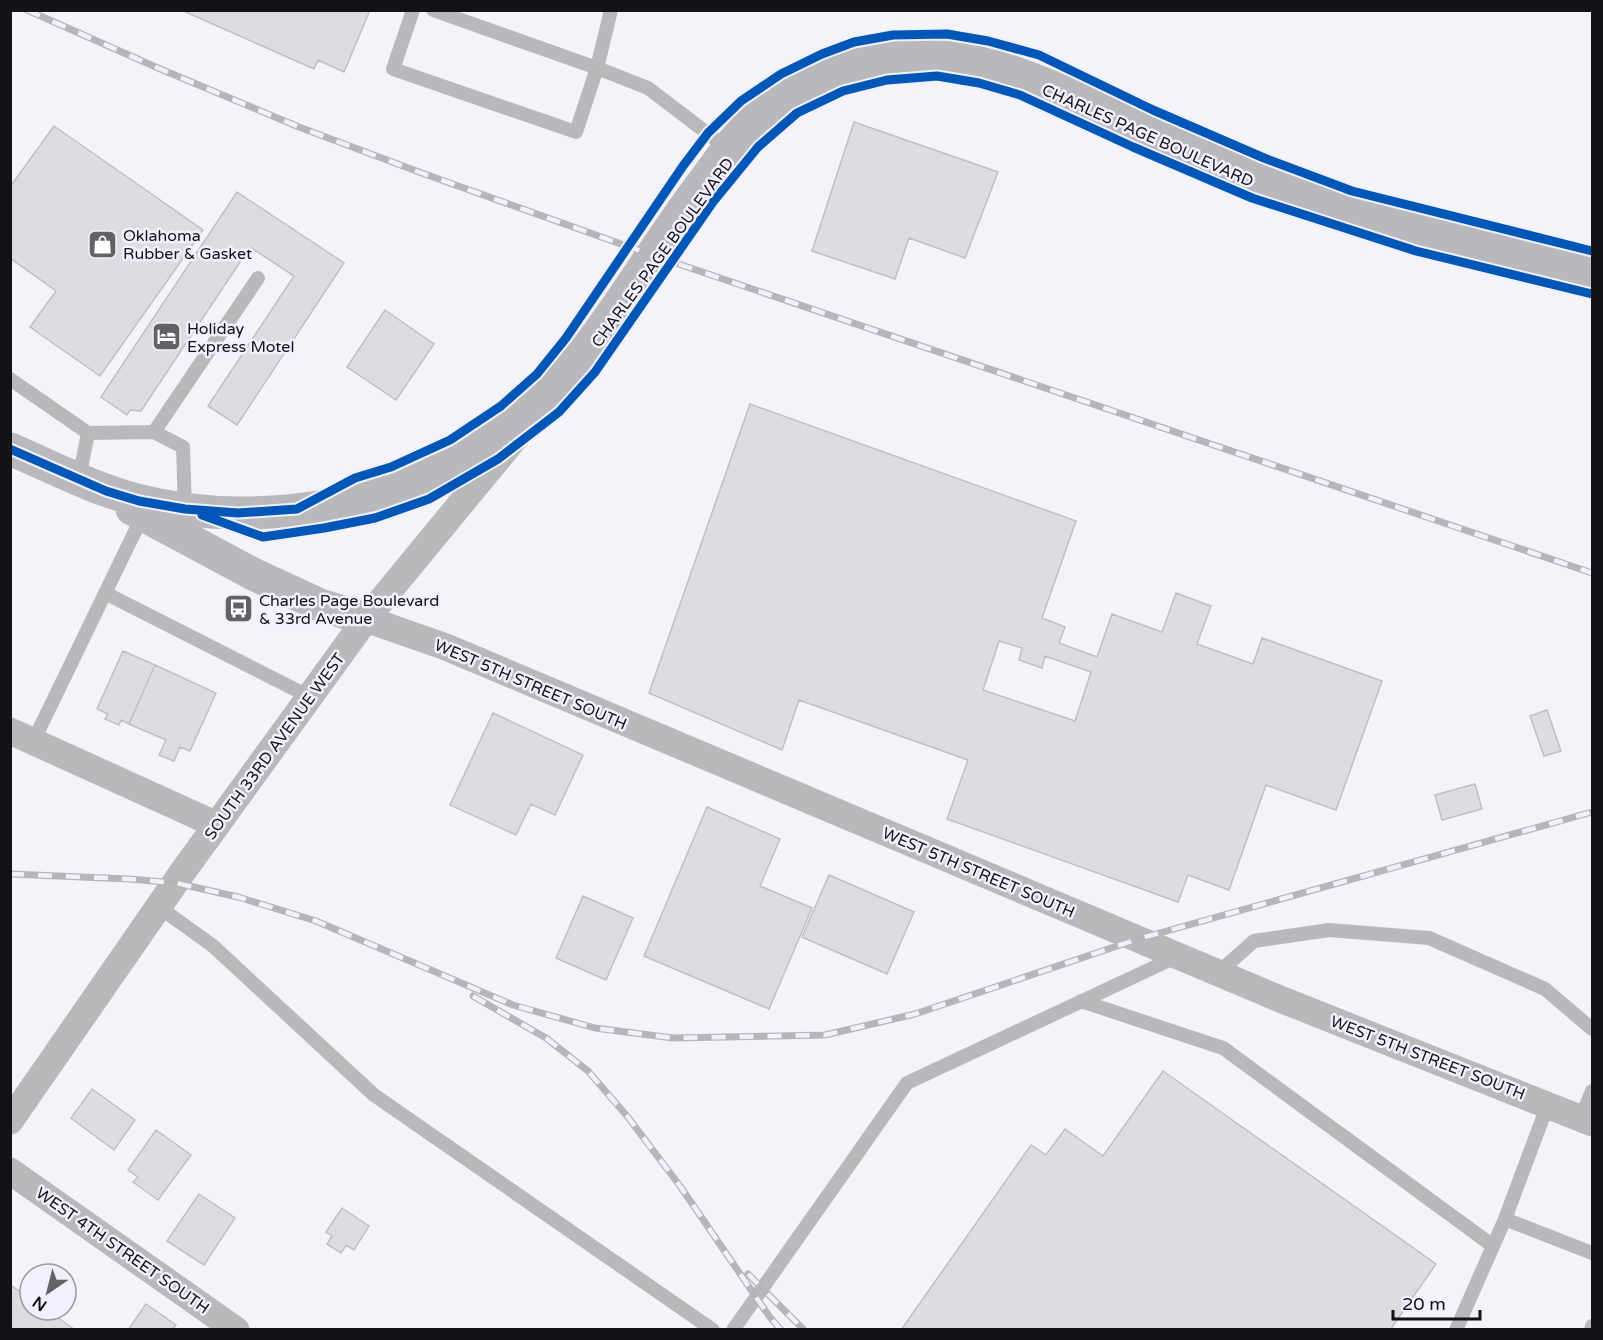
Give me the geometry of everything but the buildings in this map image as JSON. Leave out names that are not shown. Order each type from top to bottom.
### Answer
[{"type":"main road","points":[[10,449],[106,491],[139,501],[185,509],[238,513],[297,509],[357,498],[401,486],[448,463],[490,438],[541,398],[579,359],[692,196],[728,148],[759,115],[792,92],[827,74],[876,60],[919,55],[964,58],[1011,70],[1262,179],[1378,218],[1593,273]]},
{"type":"main road","points":[[71,476],[253,574],[320,605],[366,620]]},
{"type":"street","name":"SOUTH 33RD AVENUE WEST","points":[[10,1121],[217,825],[366,620],[579,359]]},
{"type":"street","name":"WEST 5TH STREET SOUTH","points":[[366,620],[446,647],[1291,1003],[1587,1121]]},
{"type":"street","points":[[22,736],[217,825]]},
{"type":"street","name":"WEST 4TH STREET SOUTH","points":[[10,1171],[236,1329]]},
{"type":"lane","points":[[413,10],[393,69],[576,132],[597,68],[611,10]]},
{"type":"lane","points":[[433,10],[648,88],[728,148]]},
{"type":"lane","points":[[154,432],[258,278]]},
{"type":"lane","points":[[10,379],[88,433],[154,432],[183,447],[185,509]]},
{"type":"lane","points":[[71,476],[88,433]]},
{"type":"lane","points":[[22,736],[105,593],[143,515]]},
{"type":"lane","points":[[105,593],[310,697]]},
{"type":"lane","points":[[159,907],[213,946],[374,1095],[713,1329]]},
{"type":"lane","points":[[1219,972],[1254,941],[1329,930],[1429,938],[1545,989],[1593,1029]]},
{"type":"lane","points":[[734,1329],[907,1083],[1178,956]]},
{"type":"lane","points":[[1081,1001],[1223,1048],[1493,1246]]},
{"type":"lane","points":[[1587,1121],[1593,1091]]},
{"type":"lane","points":[[1456,1329],[1505,1219],[1548,1104]]},
{"type":"lane","points":[[1505,1219],[1593,1253]]},
{"type":"railway","points":[[27,10],[299,127],[419,172],[652,255],[1592,573]]},
{"type":"railway","points":[[10,874],[176,883],[238,897],[316,921],[513,1005],[595,1028],[673,1038],[825,1035],[915,1014],[1138,939],[1592,812]]},
{"type":"railway","points":[[473,996],[546,1038],[588,1071],[627,1116],[680,1186],[781,1330]]},
{"type":"railway","points":[[748,1274],[804,1330]]},
{"type":"cycle path","points":[[10,449],[106,491],[139,501],[185,509],[238,513],[297,509],[355,478],[391,467],[450,440],[501,406],[537,374],[566,338],[683,166],[708,133],[741,101],[781,74],[822,54],[854,42],[893,35],[947,34],[988,41],[1039,55],[1153,110],[1264,158],[1352,191],[1592,251]]},
{"type":"cycle path","name":"CHARLES PAGE BOULEVARD","points":[[202,515],[263,537],[324,528],[375,518],[429,499],[498,459],[559,412],[595,372],[713,202],[758,147],[797,113],[843,91],[887,80],[937,76],[979,83],[1020,95],[1252,198],[1416,251],[1592,294]]},
{"type":"place","name":"Oklahoma Rubber & Gasket","points":[[102,244]]},
{"type":"place","name":"Holiday Express Motel","points":[[166,337]]},
{"type":"place","name":"Charles Page Boulevard & 33rd Avenue","points":[[238,609]]}]
